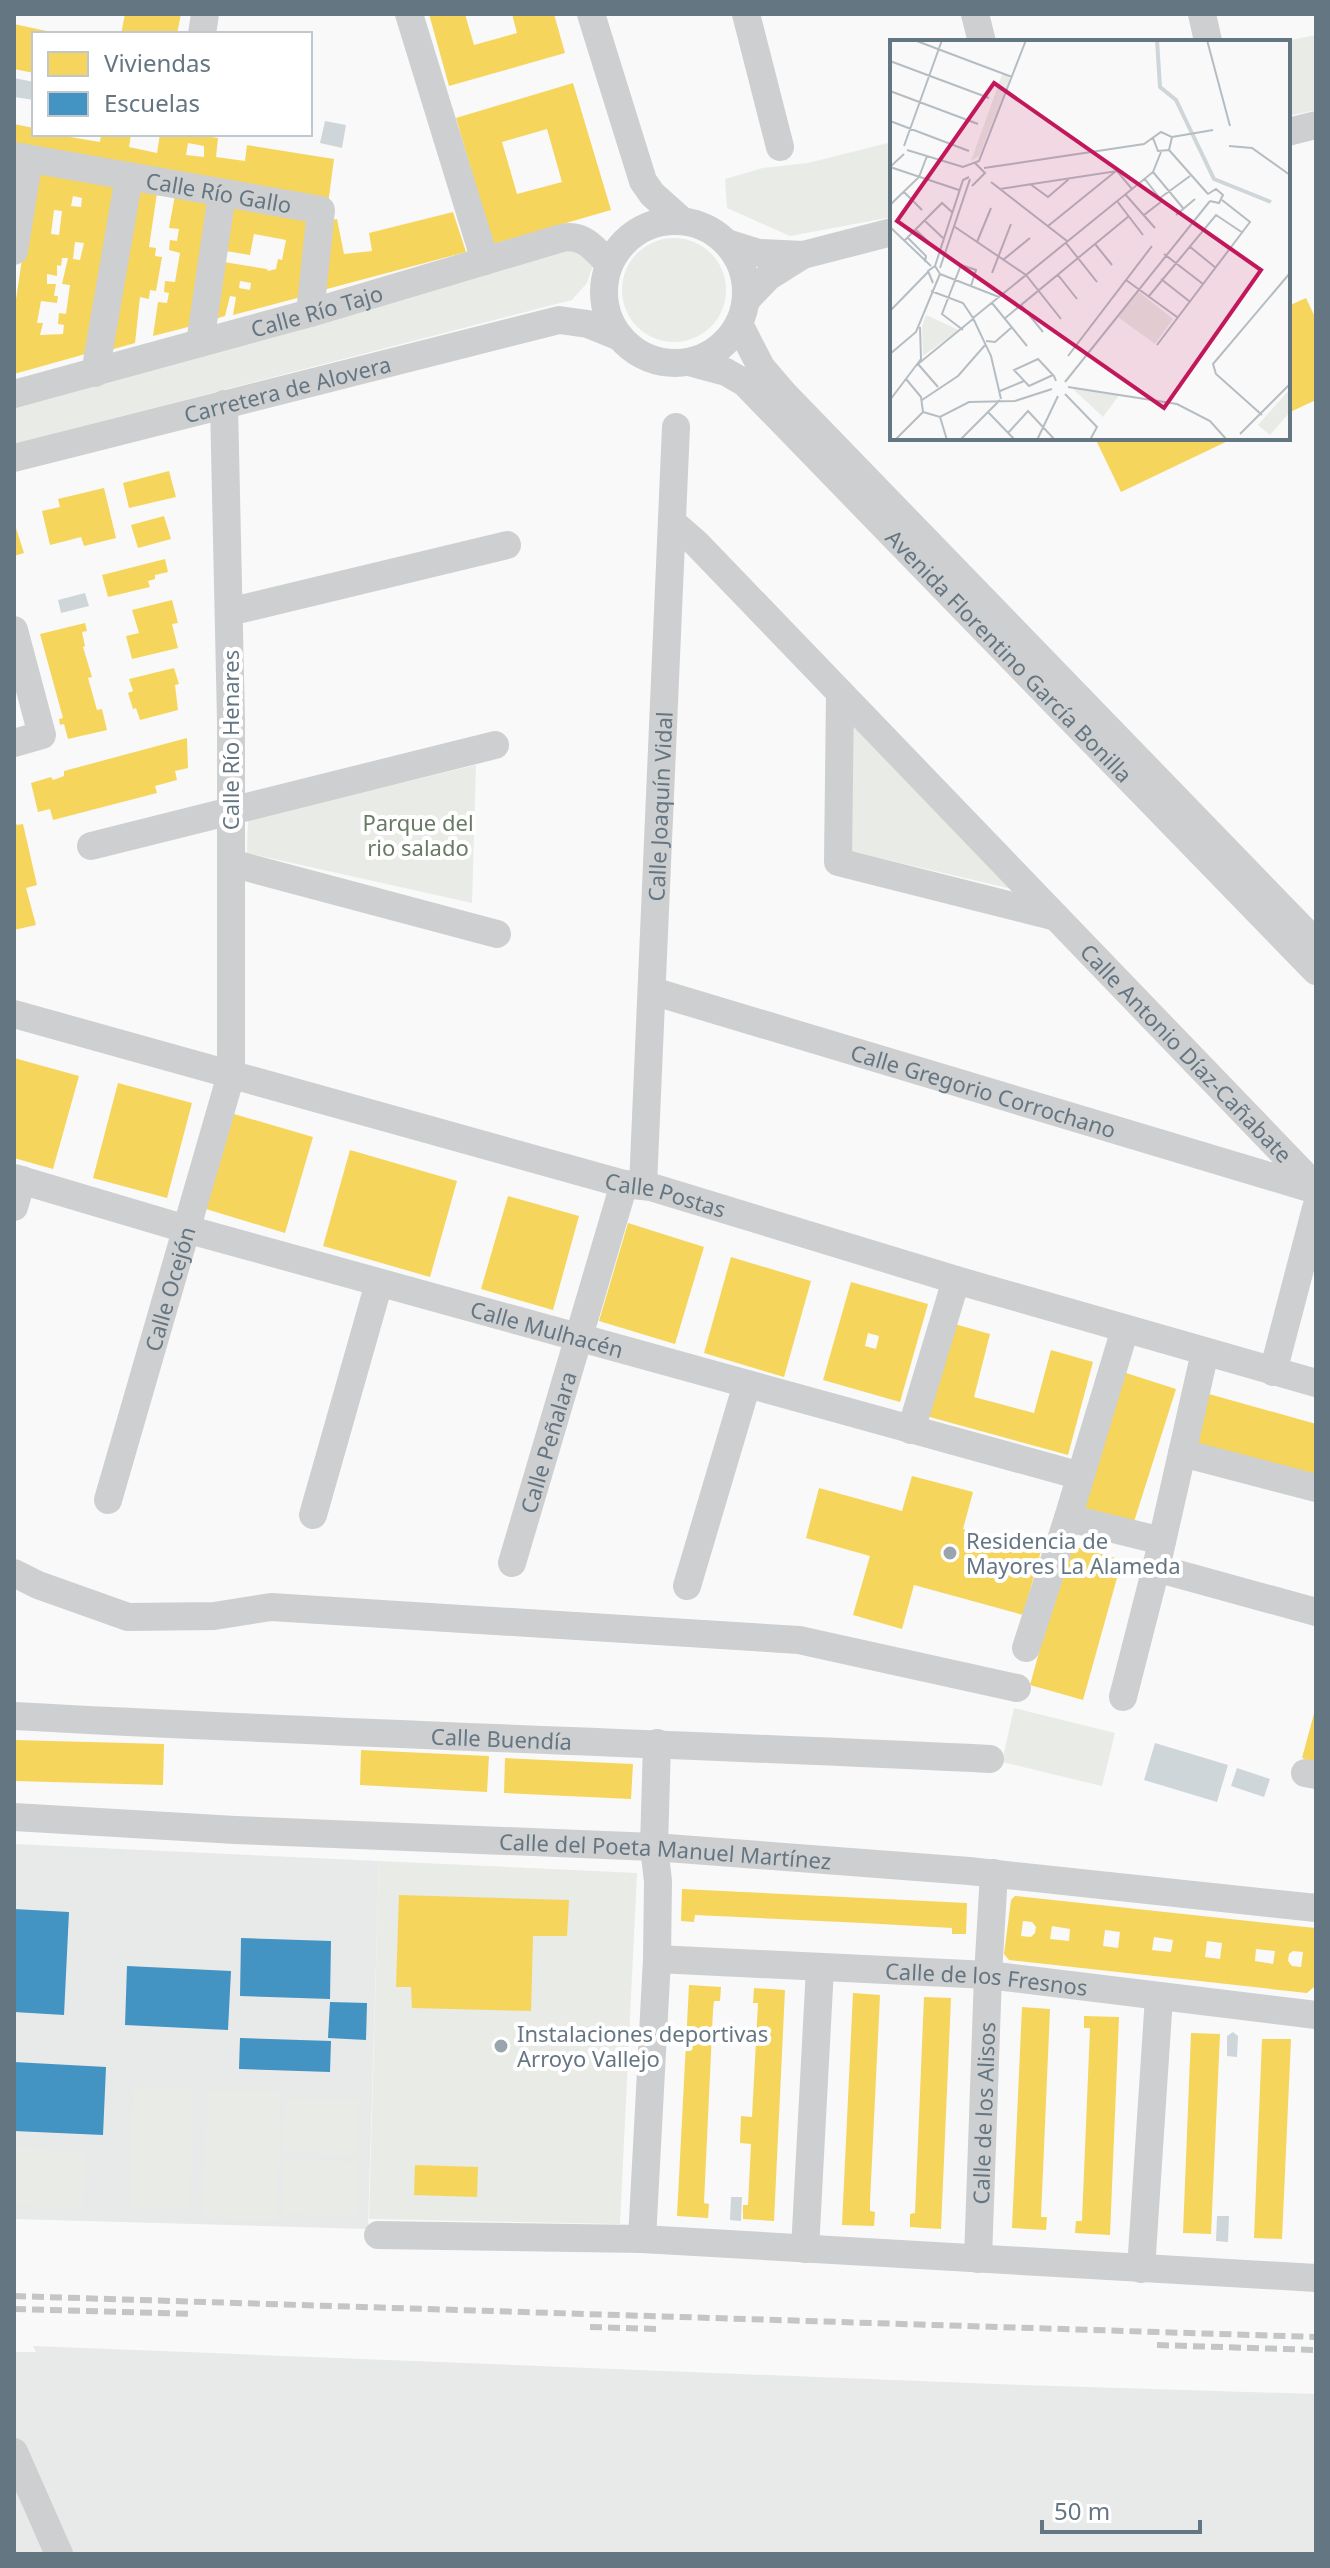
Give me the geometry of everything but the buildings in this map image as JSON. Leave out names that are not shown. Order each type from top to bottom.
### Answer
[{"type":"street","points":[[409,14],[485,261]]},
{"type":"street","points":[[591,14],[643,181],[652,194],[681,220]]},
{"type":"street","points":[[746,14],[780,147]]},
{"type":"street","points":[[975,14],[982,40]]},
{"type":"street","points":[[1202,14],[1208,40]]},
{"type":"street","points":[[1290,132],[1316,125]]},
{"type":"street","points":[[14,251],[22,157]]},
{"type":"street","name":"Calle Río Gallo","points":[[22,157],[321,210],[310,313]]},
{"type":"street","points":[[95,373],[129,177]]},
{"type":"street","points":[[643,181],[636,215],[611,264],[604,301],[620,337],[634,350],[651,359],[670,363],[689,362],[718,348],[726,341],[742,312],[778,269],[803,255]]},
{"type":"street","points":[[200,343],[222,194]]},
{"type":"street","points":[[611,264],[637,231],[658,222],[681,220],[698,224],[727,243],[739,260],[745,280],[742,312]]},
{"type":"street","points":[[727,243],[774,255],[803,255],[890,233]]},
{"type":"street","name":"Calle Río Tajo","points":[[14,394],[310,313],[573,235],[591,244],[611,264]]},
{"type":"street","name":"Carretera de Alovera","points":[[559,320],[585,300],[611,264]]},
{"type":"street","name":"Avenida Florentino García Bonilla","points":[[742,312],[761,367],[785,395],[1316,943]]},
{"type":"street","name":"Carretera de Alovera","points":[[14,458],[559,320],[588,324],[620,337]]},
{"type":"street","name":"Avenida Florentino García Bonilla","points":[[689,362],[726,372],[745,383],[1316,971]]},
{"type":"street","name":"Calle Río Henares","points":[[224,404],[229,612],[231,1075]]},
{"type":"street","name":"Calle Joaquín Vidal","points":[[634,1185],[652,991],[676,427]]},
{"type":"street","name":"Calle Antonio Díaz-Cañabate","points":[[673,523],[696,543],[1316,1189]]},
{"type":"street","points":[[229,612],[507,545]]},
{"type":"street","points":[[14,630],[42,735],[14,743]]},
{"type":"street","points":[[840,693],[838,862],[1057,917]]},
{"type":"street","points":[[91,846],[495,745]]},
{"type":"street","points":[[231,863],[497,934]]},
{"type":"street","name":"Calle Gregorio Corrochano","points":[[652,991],[1316,1189]]},
{"type":"street","name":"Calle Postas","points":[[14,1014],[634,1185],[1316,1383]]},
{"type":"street","name":"Calle Ocejón","points":[[108,1500],[231,1075]]},
{"type":"street","name":"Calle Peñalara","points":[[512,1563],[580,1338],[634,1185]]},
{"type":"street","name":"Calle Mulhacén","points":[[17,1189],[186,1229],[1081,1476]]},
{"type":"street","points":[[1273,1372],[1316,1208]]},
{"type":"street","points":[[911,1430],[956,1280]]},
{"type":"street","points":[[313,1515],[379,1283]]},
{"type":"street","points":[[1026,1648],[1125,1329]]},
{"type":"street","points":[[1123,1697],[1205,1352]]},
{"type":"street","points":[[687,1586],[747,1384]]},
{"type":"street","points":[[1182,1453],[1316,1488]]},
{"type":"street","points":[[1068,1518],[1316,1612]]},
{"type":"street","points":[[14,1573],[38,1585],[128,1617],[214,1616],[271,1607],[799,1640],[1017,1688]]},
{"type":"street","name":"Calle Buendía","points":[[14,1716],[273,1730],[657,1743],[990,1759]]},
{"type":"street","points":[[642,2239],[657,1959],[658,1881],[654,1847],[657,1743]]},
{"type":"street","name":"Calle del Poeta Manuel Martínez","points":[[14,1817],[235,1830],[654,1847],[994,1873],[1316,1908]]},
{"type":"street","name":"Calle de los Alisos","points":[[978,2259],[994,1873]]},
{"type":"street","name":"Calle de los Fresnos","points":[[657,1959],[988,1975],[1316,2015]]},
{"type":"street","points":[[805,2249],[820,1968]]},
{"type":"street","points":[[1141,2269],[1159,1997]]},
{"type":"street","points":[[378,2235],[642,2239],[1316,2278]]},
{"type":"street","points":[[14,2452],[59,2554]]},
{"type":"shaded area","points":[[14,78],[32,82],[32,100],[14,97]]},
{"type":"shaded area","points":[[325,121],[346,125],[342,148],[320,143]]},
{"type":"shaded area","points":[[85,593],[89,606],[61,613],[58,600]]},
{"type":"shaded area","points":[[1155,1743],[1228,1765],[1217,1802],[1144,1780]]},
{"type":"shaded area","points":[[1237,1768],[1270,1779],[1264,1797],[1231,1786]]},
{"type":"shaded area","points":[[14,1844],[379,1861],[368,2229],[14,2219]]},
{"type":"shaded area","points":[[1233,2032],[1238,2036],[1237,2057],[1227,2056],[1227,2036]]},
{"type":"shaded area","points":[[731,2197],[742,2197],[741,2221],[730,2220]]},
{"type":"shaded area","points":[[1217,2216],[1229,2216],[1228,2242],[1216,2241]]},
{"type":"shaded area","points":[[33,2346],[1316,2394],[1316,2554],[14,2554],[14,2352],[36,2352]]},
{"type":"green space","points":[[1316,35],[1316,110],[1290,116],[1290,40]]},
{"type":"green space","points":[[890,142],[890,217],[790,236],[727,208],[725,179],[763,168],[808,163]]},
{"type":"green space","points":[[674,238],[694,242],[717,261],[726,290],[722,310],[703,333],[674,342],[654,338],[631,319],[622,290],[626,270],[645,247]]},
{"type":"green space","points":[[583,240],[598,250],[587,283],[572,300],[14,444],[14,401]]},
{"type":"green space","points":[[849,717],[1012,889],[850,851]]},
{"type":"green space","name":"Parque del rio salado","points":[[476,765],[472,903],[247,853],[248,820]]},
{"type":"green space","points":[[1014,1708],[1115,1733],[1102,1786],[1002,1762]]},
{"type":"green space","name":"Instalaciones deportivas Arroyo Vallejo","points":[[379,1861],[637,1873],[620,2224],[369,2219]]},
{"type":"green space","points":[[134,2086],[193,2088],[190,2209],[131,2207]]},
{"type":"green space","points":[[207,2090],[280,2092],[278,2220],[204,2218]]},
{"type":"green space","points":[[286,2098],[359,2100],[358,2155],[284,2153]]},
{"type":"green space","points":[[14,2148],[85,2152],[82,2209],[14,2206]]},
{"type":"green space","points":[[284,2159],[358,2162],[357,2216],[283,2214]]},
{"type":"railway","points":[[14,2296],[1316,2337]]},
{"type":"railway","points":[[14,2309],[194,2314]]},
{"type":"railway","points":[[590,2327],[658,2329]]},
{"type":"railway","points":[[1157,2345],[1316,2350]]},
{"type":"place","name":"Residencia de Mayores La Alameda","points":[[950,1553]]},
{"type":"place","name":"Instalaciones deportivas Arroyo Vallejo","points":[[501,2046]]}]
